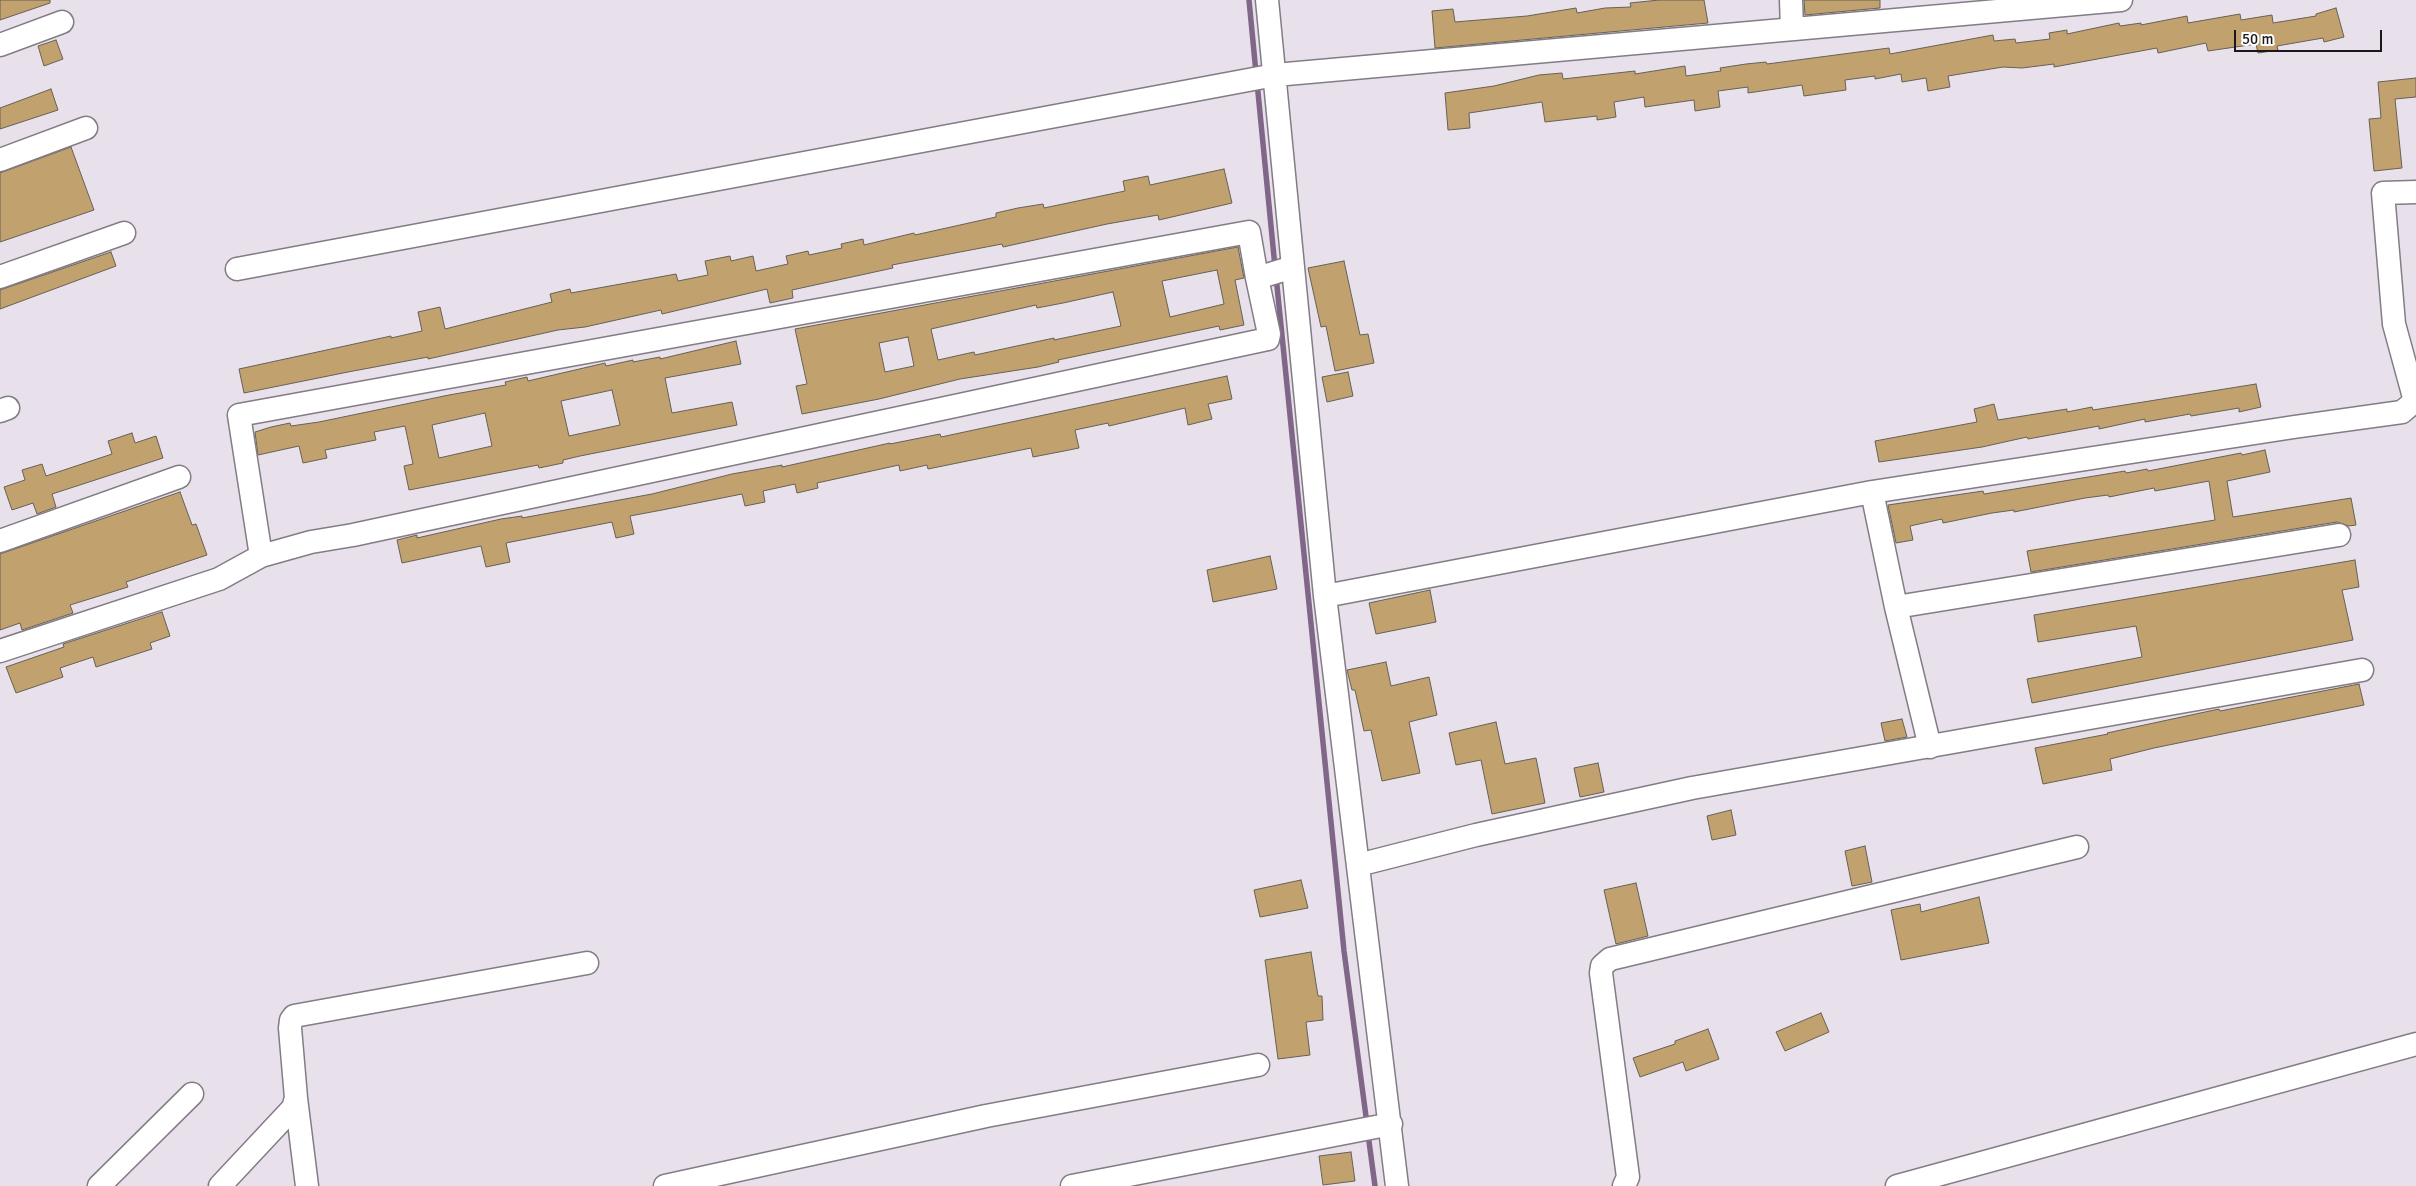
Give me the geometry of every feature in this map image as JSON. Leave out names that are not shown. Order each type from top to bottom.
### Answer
[{"type":"street","points":[[0,651],[219,579],[262,556],[311,542],[354,536],[1268,339],[1275,272],[1275,75],[1267,0]]},
{"type":"street","points":[[1791,0],[1792,28]]},
{"type":"street","points":[[237,269],[1275,75],[2121,0]]},
{"type":"street","points":[[0,45],[62,22]]},
{"type":"street","points":[[0,160],[86,128]]},
{"type":"street","points":[[1325,596],[1872,492],[2402,412],[2415,401],[2394,324],[2383,193],[2416,192]]},
{"type":"street","points":[[262,556],[239,415],[1249,232],[1275,272],[1325,596],[1387,1125],[1397,1186]]},
{"type":"street","points":[[0,277],[124,233]]},
{"type":"street","points":[[0,541],[179,477]]},
{"type":"street","points":[[1872,492],[1896,607],[1930,747]]},
{"type":"street","points":[[1896,607],[2338,535]]},
{"type":"street","points":[[1358,865],[1476,835],[1692,788],[2362,670]]},
{"type":"street","points":[[1624,1186],[1628,1177],[1600,973],[1602,966],[1610,959],[2077,846]]},
{"type":"street","points":[[306,1186],[290,1028],[291,1020],[294,1016],[587,963]]},
{"type":"street","points":[[1898,1186],[2416,1044]]},
{"type":"street","points":[[665,1186],[986,1116],[1258,1065]]},
{"type":"street","points":[[99,1186],[192,1094]]},
{"type":"street","points":[[220,1186],[289,1115],[296,1098]]},
{"type":"street","points":[[1072,1186],[1387,1125]]},
{"type":"building","points":[[0,0],[50,0],[50,3],[0,20]]},
{"type":"building","points":[[1659,0],[1704,0],[1708,23],[1435,48],[1432,11],[1453,9],[1455,22],[1527,16],[1576,8],[1577,13],[1605,8],[1631,7],[1630,3]]},
{"type":"building","points":[[1804,0],[1880,0],[1880,8],[1805,15]]},
{"type":"building","points":[[2336,8],[2344,37],[2324,42],[2323,38],[2277,46],[2278,50],[2258,53],[2256,44],[2208,51],[2206,43],[2158,53],[2157,48],[2054,67],[2054,64],[2022,68],[2003,67],[1948,76],[1950,87],[1928,91],[1926,78],[1902,82],[1901,74],[1875,79],[1875,76],[1845,80],[1846,90],[1804,96],[1802,85],[1748,93],[1748,87],[1718,91],[1720,107],[1695,111],[1694,100],[1645,107],[1644,97],[1614,102],[1616,117],[1597,120],[1597,116],[1545,122],[1542,102],[1469,113],[1470,128],[1448,130],[1445,93],[1494,86],[1539,75],[1562,73],[1563,79],[1635,71],[1635,74],[1685,66],[1686,76],[1721,71],[1720,68],[1746,64],[1766,62],[1767,64],[1889,48],[1890,54],[1993,35],[1994,41],[2015,39],[2016,43],[2050,39],[2049,33],[2067,30],[2067,34],[2119,23],[2120,26],[2141,23],[2141,25],[2187,16],[2188,23],[2240,14],[2241,20],[2272,15],[2273,23],[2316,16],[2316,14]]},
{"type":"building","points":[[56,40],[63,59],[44,66],[38,46]]},
{"type":"building","points":[[2416,78],[2416,97],[2395,99],[2402,168],[2374,171],[2369,119],[2381,118],[2378,82]]},
{"type":"building","points":[[51,89],[58,110],[0,129],[0,108]]},
{"type":"building","points":[[71,147],[94,210],[0,242],[0,173]]},
{"type":"building","points":[[1224,169],[1232,203],[1159,220],[1158,215],[1003,247],[1002,244],[892,265],[893,268],[792,290],[793,298],[770,303],[767,289],[662,314],[661,310],[585,327],[558,330],[428,359],[428,357],[244,393],[239,369],[422,331],[418,312],[440,307],[445,329],[552,302],[550,294],[570,289],[571,293],[676,274],[678,281],[708,275],[705,261],[730,256],[731,261],[753,256],[756,271],[788,264],[786,256],[808,251],[809,255],[842,248],[841,244],[863,239],[864,245],[996,217],[996,213],[1018,208],[1043,204],[1044,208],[1125,191],[1123,181],[1148,176],[1150,185]]},
{"type":"building","points":[[1238,247],[1244,278],[1235,280],[1244,325],[1220,330],[1219,326],[1058,360],[1059,362],[1038,367],[960,379],[879,399],[802,414],[796,386],[807,384],[795,329]],"holes":[[[1217,270],[1224,304],[1170,317],[1162,281]],[[1113,292],[1121,326],[975,355],[974,352],[938,360],[931,329],[1036,305],[1037,308]],[[908,337],[914,366],[885,372],[879,343]]]},
{"type":"building","points":[[111,252],[116,266],[0,309],[0,290]]},
{"type":"building","points":[[1344,261],[1360,335],[1368,334],[1374,363],[1335,371],[1326,326],[1321,327],[1308,268]]},
{"type":"building","points":[[736,341],[741,364],[665,378],[672,413],[732,402],[737,425],[580,456],[563,460],[563,463],[539,468],[538,465],[409,490],[404,466],[413,464],[405,426],[374,432],[376,440],[325,450],[327,458],[303,463],[299,446],[258,455],[255,432],[271,427],[290,423],[291,426],[319,422],[506,385],[505,382],[527,377],[528,381],[605,363],[606,366],[633,360],[633,362],[660,357],[660,359]],"holes":[[[612,390],[620,425],[569,436],[561,401]],[[485,413],[492,446],[439,458],[432,425]]]},
{"type":"building","points":[[1348,372],[1353,396],[1327,402],[1322,377]]},
{"type":"building","points":[[1227,376],[1232,399],[1208,404],[1212,419],[1188,425],[1185,408],[1109,426],[1108,423],[1075,430],[1079,448],[1059,452],[1033,457],[1031,448],[928,469],[927,465],[900,471],[899,465],[817,483],[818,488],[797,493],[795,484],[763,491],[765,502],[745,506],[742,494],[630,516],[634,534],[616,538],[612,522],[506,543],[510,562],[486,567],[481,546],[402,563],[397,540],[417,535],[417,538],[501,519],[522,516],[522,518],[652,494],[732,474],[782,465],[782,467],[890,443],[940,434],[941,437]]},
{"type":"building","points":[[2256,384],[2261,407],[2239,412],[2239,408],[2145,422],[2145,419],[2099,429],[2099,426],[2028,439],[2027,437],[1982,447],[1879,462],[1875,441],[1977,422],[1974,409],[1994,404],[1998,420],[2067,409],[2067,412],[2092,407],[2093,410]]},
{"type":"building","points":[[132,433],[135,443],[156,436],[163,458],[52,494],[56,507],[37,514],[33,503],[12,510],[4,487],[25,480],[22,470],[42,464],[46,476],[112,454],[108,441]]},
{"type":"building","points":[[2265,450],[2270,472],[2227,481],[2233,517],[2351,498],[2356,525],[2349,526],[2337,522],[2031,572],[2027,551],[2215,520],[2209,481],[2155,491],[2154,488],[2109,497],[2108,495],[2085,498],[1943,523],[1942,519],[1910,526],[1913,540],[1896,543],[1888,505],[1983,491],[1984,494],[2125,471],[2126,473],[2147,469],[2148,471]]},
{"type":"building","points":[[180,492],[192,525],[196,524],[207,555],[126,582],[128,587],[70,605],[73,613],[22,630],[20,623],[0,630],[0,554]]},
{"type":"building","points":[[1270,556],[1277,589],[1213,602],[1207,570]]},
{"type":"building","points":[[2355,560],[2359,587],[2342,590],[2353,640],[2032,703],[2027,679],[2142,657],[2136,626],[2038,642],[2034,615]]},
{"type":"building","points":[[1430,590],[1436,622],[1376,634],[1369,603]]},
{"type":"building","points":[[162,612],[170,636],[150,643],[152,649],[96,667],[93,657],[60,668],[63,677],[16,693],[6,667],[64,647],[63,644]]},
{"type":"building","points":[[1386,662],[1391,686],[1429,677],[1437,715],[1409,722],[1420,773],[1382,781],[1371,730],[1364,731],[1355,690],[1352,690],[1347,670]]},
{"type":"building","points":[[2359,684],[2364,705],[2154,748],[2110,759],[2112,770],[2043,784],[2035,748],[2219,709],[2220,711]]},
{"type":"building","points":[[1902,719],[1907,737],[1885,741],[1881,723]]},
{"type":"building","points":[[1496,722],[1505,764],[1536,758],[1545,803],[1492,814],[1481,760],[1456,765],[1449,733]]},
{"type":"building","points":[[1598,763],[1604,792],[1580,797],[1574,768]]},
{"type":"building","points":[[1731,810],[1736,835],[1712,840],[1707,816]]},
{"type":"building","points":[[1865,846],[1872,882],[1852,886],[1845,851]]},
{"type":"building","points":[[1301,880],[1308,908],[1260,917],[1254,890]]},
{"type":"building","points":[[1636,883],[1648,936],[1616,944],[1604,890]]},
{"type":"building","points":[[1979,897],[1989,943],[1901,960],[1891,910],[1920,904],[1921,912]]},
{"type":"building","points":[[1311,952],[1318,996],[1322,996],[1323,1020],[1306,1022],[1310,1055],[1278,1059],[1265,960]]},
{"type":"building","points":[[1821,1013],[1829,1032],[1785,1051],[1776,1032]]},
{"type":"building","points":[[1708,1029],[1719,1059],[1686,1071],[1683,1062],[1640,1077],[1633,1058],[1675,1044],[1675,1041]]},
{"type":"building","points":[[1351,1152],[1355,1181],[1323,1185],[1319,1156]]},
{"type":"waterway","points":[[1249,0],[1256,73]]},
{"type":"waterway","points":[[1257,82],[1275,267]]},
{"type":"waterway","points":[[1276,276],[1344,951],[1367,1124]]},
{"type":"waterway","points":[[1368,1134],[1375,1186]]}]
